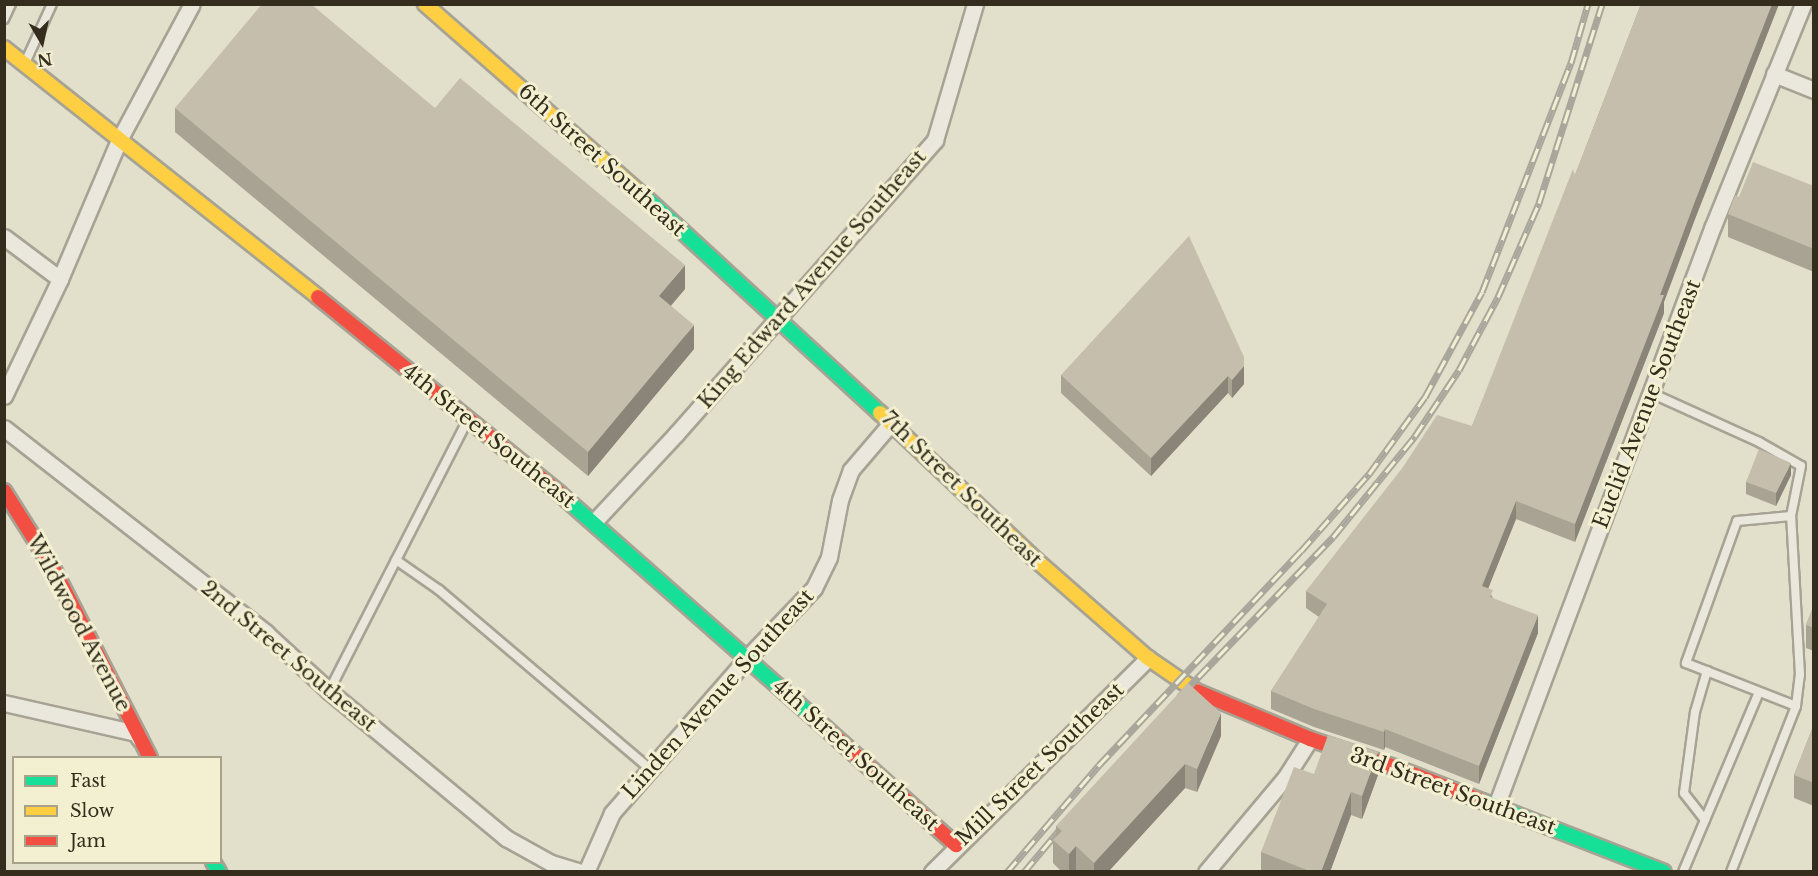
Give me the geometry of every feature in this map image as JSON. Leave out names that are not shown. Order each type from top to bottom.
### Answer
[{"type":"street","name":"6th Street Southeast","points":[[425,4],[463,35],[778,317]]},
{"type":"street","name":"King Edward Avenue Southeast","points":[[594,522],[676,434],[935,140],[975,4]]},
{"type":"street","name":"Euclid Avenue Southeast","points":[[1496,806],[1651,393],[1803,4]]},
{"type":"street","points":[[4,396],[60,279],[119,140],[190,5]]},
{"type":"street","name":"4th Street Southeast","points":[[4,48],[469,417],[594,522],[748,657],[956,845]]},
{"type":"street","points":[[1774,74],[1814,90]]},
{"type":"street","points":[[4,237],[60,279]]},
{"type":"street","name":"7th Street Southeast","points":[[778,317],[1036,560],[1148,658]]},
{"type":"street","name":"Linden Avenue Southeast","points":[[586,872],[612,813],[748,657],[814,588],[829,557],[840,500],[851,470],[892,422]]},
{"type":"street","name":"2nd Street Southeast","points":[[4,428],[266,633],[329,691],[506,838],[551,862],[580,872]]},
{"type":"street","name":"Wildwood Avenue","points":[[4,491],[10,507],[54,570],[149,756]]},
{"type":"street","name":"3rd Street Southeast","points":[[1148,658],[1188,688],[1310,739],[1400,769],[1664,872]]},
{"type":"street","name":"Mill Street Southeast","points":[[932,872],[956,845],[1148,658]]},
{"type":"street","points":[[4,703],[136,733],[149,756]]},
{"type":"street","points":[[1206,872],[1285,778],[1310,739]]},
{"type":"lane","points":[[4,18],[11,4]]},
{"type":"lane","points":[[24,64],[52,4]]},
{"type":"lane","points":[[1651,393],[1759,442],[1801,466],[1791,516],[1800,675],[1796,706],[1731,872]]},
{"type":"lane","points":[[329,691],[469,417]]},
{"type":"lane","points":[[1791,516],[1737,521],[1686,663],[1796,706]]},
{"type":"lane","points":[[396,560],[439,590],[650,769]]},
{"type":"lane","points":[[1705,820],[1684,793],[1695,712],[1707,671]]},
{"type":"lane","points":[[1683,872],[1759,692]]},
{"type":"building","points":[[262,4],[311,4],[435,108],[460,78],[685,265],[659,296],[694,325],[588,452],[175,108]]},
{"type":"building","points":[[1641,4],[1772,4],[1695,201],[1660,295],[1664,295],[1575,524],[1516,501],[1482,586],[1493,590],[1490,597],[1538,615],[1479,766],[1385,729],[1384,732],[1314,709],[1271,691],[1327,604],[1306,591],[1403,467],[1437,415],[1472,426],[1573,169],[1575,175]]},
{"type":"building","points":[[1753,162],[1814,186],[1814,249],[1728,214],[1735,195],[1739,197]]},
{"type":"building","points":[[1189,236],[1244,357],[1244,366],[1232,380],[1228,376],[1151,458],[1061,375]]},
{"type":"building","points":[[1759,449],[1791,463],[1776,493],[1746,482]]},
{"type":"building","points":[[1814,605],[1814,628],[1806,625]]},
{"type":"building","points":[[1188,683],[1221,713],[1197,769],[1185,764],[1094,863],[1076,846],[1069,854],[1053,840],[1062,831],[1056,826]]},
{"type":"building","points":[[1814,724],[1814,783],[1794,775]]},
{"type":"building","points":[[1328,735],[1378,752],[1362,796],[1351,792],[1321,872],[1312,872],[1261,852],[1294,767],[1314,774]]},
{"type":"railway","points":[[1007,872],[1099,765],[1301,551],[1369,474],[1425,397],[1482,292],[1571,63],[1588,4]]},
{"type":"railway","points":[[1179,697],[1333,537],[1415,436],[1459,370],[1498,297],[1539,203],[1602,4]]},
{"type":"railway","points":[[1024,872],[1066,822]]},
{"type":"traffic: fast","points":[[646,198],[880,413]]},
{"type":"traffic: fast","points":[[559,493],[811,715]]},
{"type":"traffic: fast","points":[[1482,801],[1664,872]]},
{"type":"traffic: fast","points":[[214,864],[219,872]]},
{"type":"traffic: slow","points":[[425,4],[646,198]]},
{"type":"traffic: slow","points":[[4,48],[318,297]]},
{"type":"traffic: slow","points":[[880,413],[1036,560],[1148,658],[1196,691]]},
{"type":"traffic: jam","points":[[318,297],[559,493]]},
{"type":"traffic: jam","points":[[4,491],[54,570],[149,756]]},
{"type":"traffic: jam","points":[[1196,691],[1310,739],[1400,769],[1482,801]]},
{"type":"traffic: jam","points":[[811,715],[956,845]]}]
